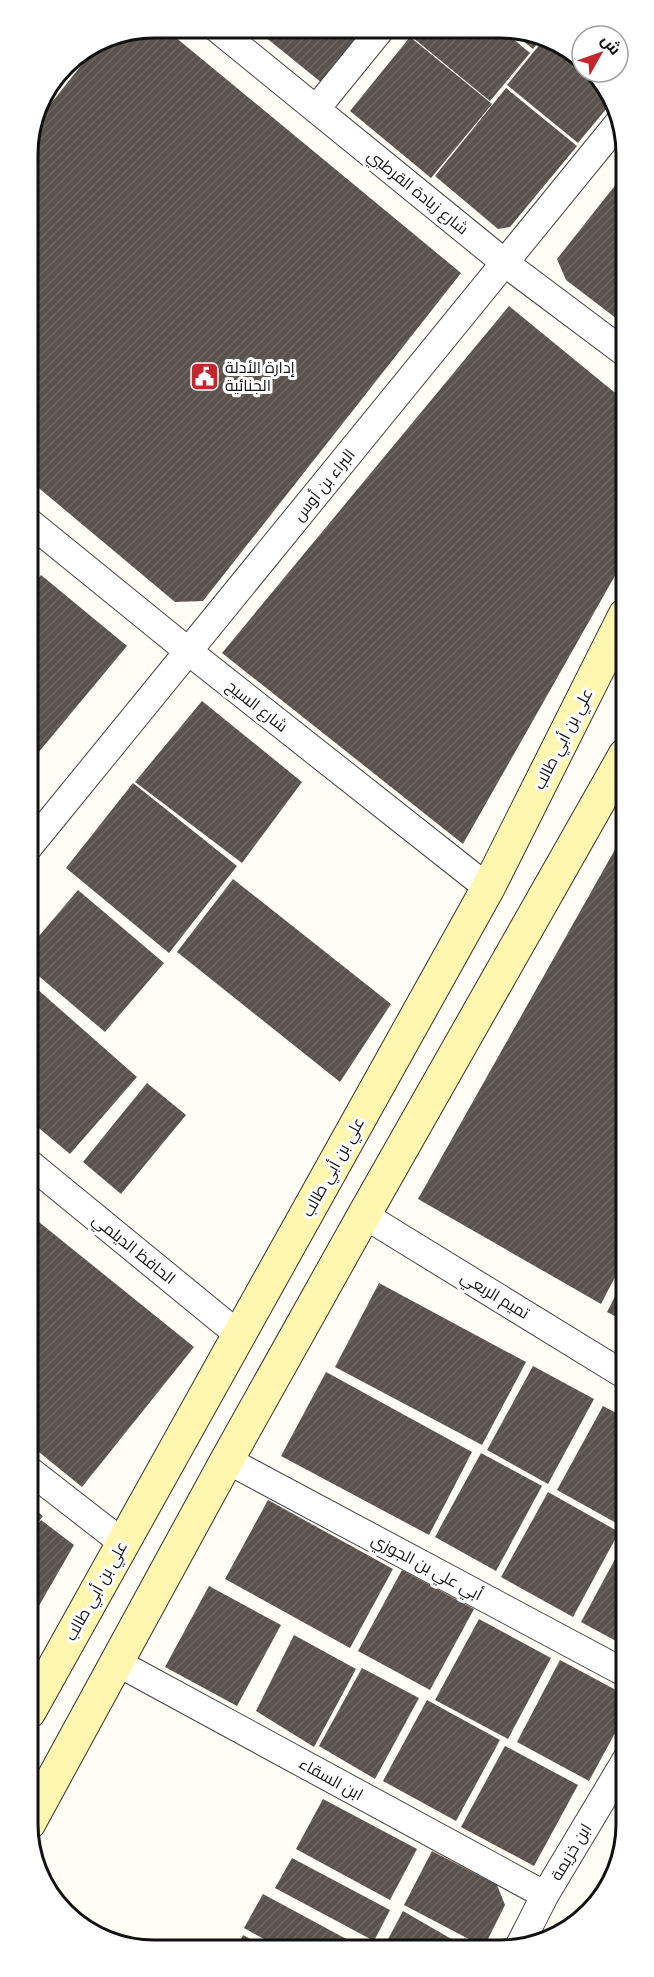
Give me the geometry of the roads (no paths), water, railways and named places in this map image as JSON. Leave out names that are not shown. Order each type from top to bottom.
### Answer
[{"type":"main road","name":"علي بن أبي طالب","points":[[38,1696],[488,888],[616,633]]},
{"type":"main road","points":[[38,1807],[227,1460],[616,771]]},
{"type":"street","points":[[315,109],[373,37]]},
{"type":"street","name":"شارع زيادة القرطبي","points":[[228,38],[505,263],[616,346]]},
{"type":"street","name":"البراء بن أوس","points":[[38,833],[613,129]]},
{"type":"street","name":"شارع السيح","points":[[38,529],[488,888]]},
{"type":"street","name":"الحافظ الديلمي","points":[[38,1171],[239,1335]]},
{"type":"street","name":"تميم الربعي","points":[[364,1215],[616,1370]]},
{"type":"street","name":"أبي علي بن الجوزي","points":[[227,1460],[616,1668]]},
{"type":"street","points":[[38,1477],[123,1543]]},
{"type":"street","name":"ابن السقاء","points":[[118,1663],[545,1895]]},
{"type":"street","name":"ابن خزيمة","points":[[524,1937],[545,1895],[616,1776]]},
{"type":"place","name":"إدارة الأدلة الجنائية","points":[[204,376]]}]
